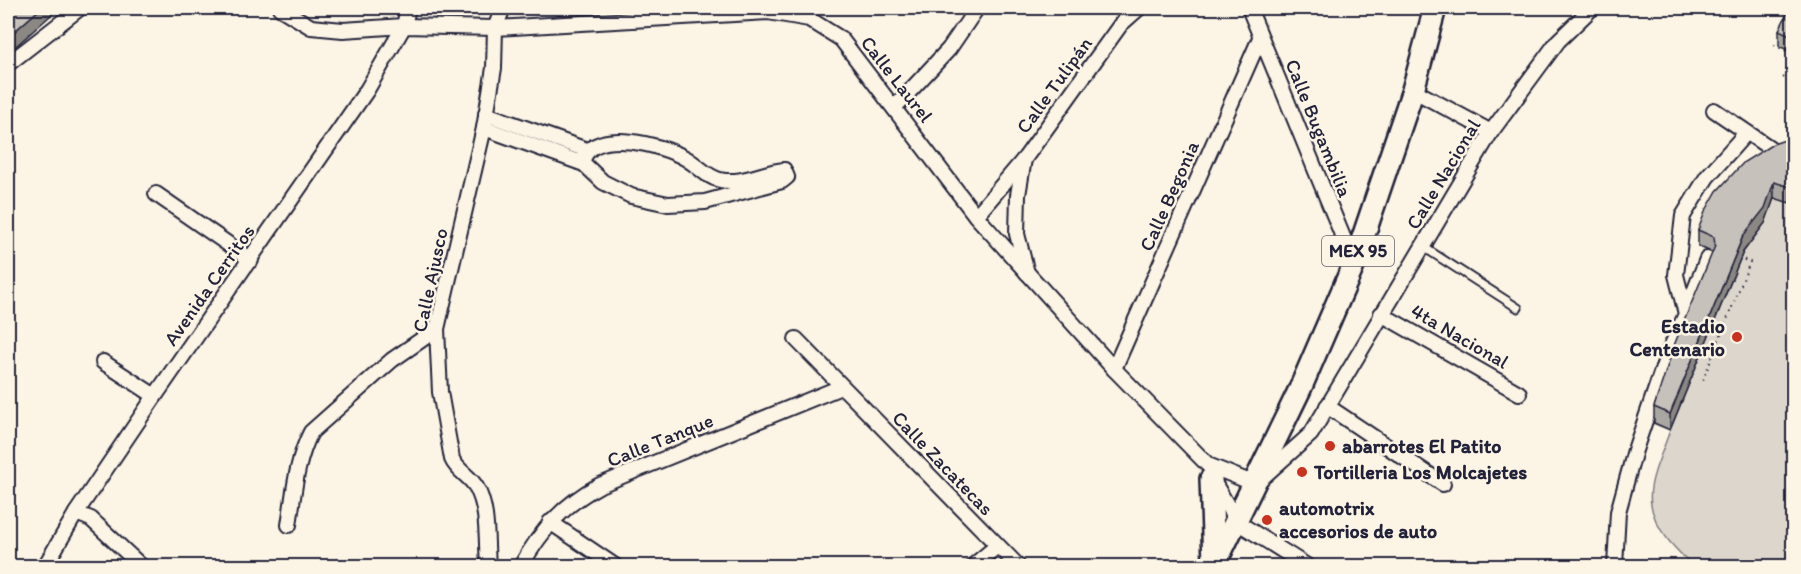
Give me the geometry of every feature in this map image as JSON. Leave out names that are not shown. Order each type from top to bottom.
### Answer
[{"type":"main road","name":"MEX 95","points":[[1214,567],[1300,389],[1354,264],[1413,90],[1429,10]]},
{"type":"main road","points":[[1210,472],[1214,567]]},
{"type":"street","points":[[8,64],[80,8]]},
{"type":"street","name":"Calle Laurel","points":[[280,8],[311,27],[343,30],[404,26],[495,28],[768,12],[789,13],[808,18],[841,39],[976,216],[1210,472],[1237,522]]},
{"type":"street","name":"Avenida Cerritos","points":[[45,567],[76,513],[367,90],[404,26],[408,8]]},
{"type":"street","points":[[495,28],[503,8]]},
{"type":"street","points":[[895,107],[949,49],[977,8]]},
{"type":"street","name":"Calle Tulipán","points":[[976,216],[1024,158],[1121,24],[1139,8]]},
{"type":"street","name":"Calle Bugambilia","points":[[1249,8],[1354,264]]},
{"type":"street","name":"Calle Nacional","points":[[1255,484],[1311,434],[1491,132],[1558,41],[1592,8]]},
{"type":"street","name":"Calle Ajusco","points":[[488,567],[481,496],[474,483],[455,465],[452,459],[441,392],[437,329],[484,128],[494,68],[495,28]]},
{"type":"street","name":"Calle Begonia","points":[[1114,369],[1260,38]]},
{"type":"street","points":[[1413,90],[1491,132]]},
{"type":"street","points":[[1714,110],[1770,148]]},
{"type":"street","points":[[486,114],[587,150],[611,142],[641,142],[684,157],[709,177],[713,185],[712,192],[705,202]]},
{"type":"street","points":[[484,128],[584,164],[603,182],[631,196],[668,204],[705,202],[782,181],[787,173],[784,170],[777,171],[734,181],[709,177]]},
{"type":"street","points":[[1686,314],[1676,275],[1683,216],[1707,177],[1746,133]]},
{"type":"street","points":[[584,164],[583,159],[587,150]]},
{"type":"street","name":"Calle Tulipán","points":[[1024,158],[1018,195],[1017,234],[1028,275]]},
{"type":"street","points":[[156,194],[251,260]]},
{"type":"street","points":[[1615,567],[1618,512],[1635,450],[1667,356],[1707,259]]},
{"type":"street","name":"4ta Nacional","points":[[1381,314],[1519,393]]},
{"type":"street","points":[[289,525],[297,471],[303,447],[312,432],[392,360],[437,329]]},
{"type":"street","name":"Calle Zacatecas","points":[[796,339],[1018,567]]},
{"type":"street","points":[[103,362],[155,396]]},
{"type":"street","name":"Calle Tanque","points":[[521,567],[550,522],[575,499],[600,485],[841,387]]},
{"type":"street","points":[[1327,406],[1443,484]]},
{"type":"street","name":"Calle Laurel","points":[[1210,472],[1255,484]]},
{"type":"street","points":[[76,513],[91,519],[141,567]]},
{"type":"street","points":[[550,522],[615,567]]},
{"type":"street","points":[[1237,522],[1307,567]]},
{"type":"street","points":[[973,567],[997,546]]},
{"type":"lane","points":[[1422,246],[1518,308]]},
{"type":"path","points":[[1774,45],[1794,55]]},
{"type":"path","points":[[1783,77],[1794,84]]},
{"type":"path","points":[[1703,380],[1750,262],[1733,255]]},
{"type":"shaded area","name":"Estadio Centenario","points":[[1793,153],[1793,566],[1727,568],[1696,566],[1669,541],[1653,513],[1650,500],[1651,487],[1670,430],[1648,421],[1713,253],[1698,246],[1705,227]]},
{"type":"building","points":[[8,8],[41,8],[8,37]]},
{"type":"building","points":[[1790,8],[1794,8],[1794,37],[1779,30]]},
{"type":"building","points":[[1794,137],[1794,186],[1774,182],[1765,208],[1743,236],[1670,414],[1654,407],[1675,343],[1715,246],[1714,237],[1698,230],[1705,212],[1717,191],[1744,162],[1773,144]]},
{"type":"place","name":"Estadio Centenario","points":[[1737,337]]},
{"type":"place","name":"abarrotes El Patito","points":[[1330,446]]},
{"type":"place","name":"Tortilleria Los Molcajetes","points":[[1302,472]]},
{"type":"place","name":"automotrix accesorios de auto","points":[[1267,520]]}]
